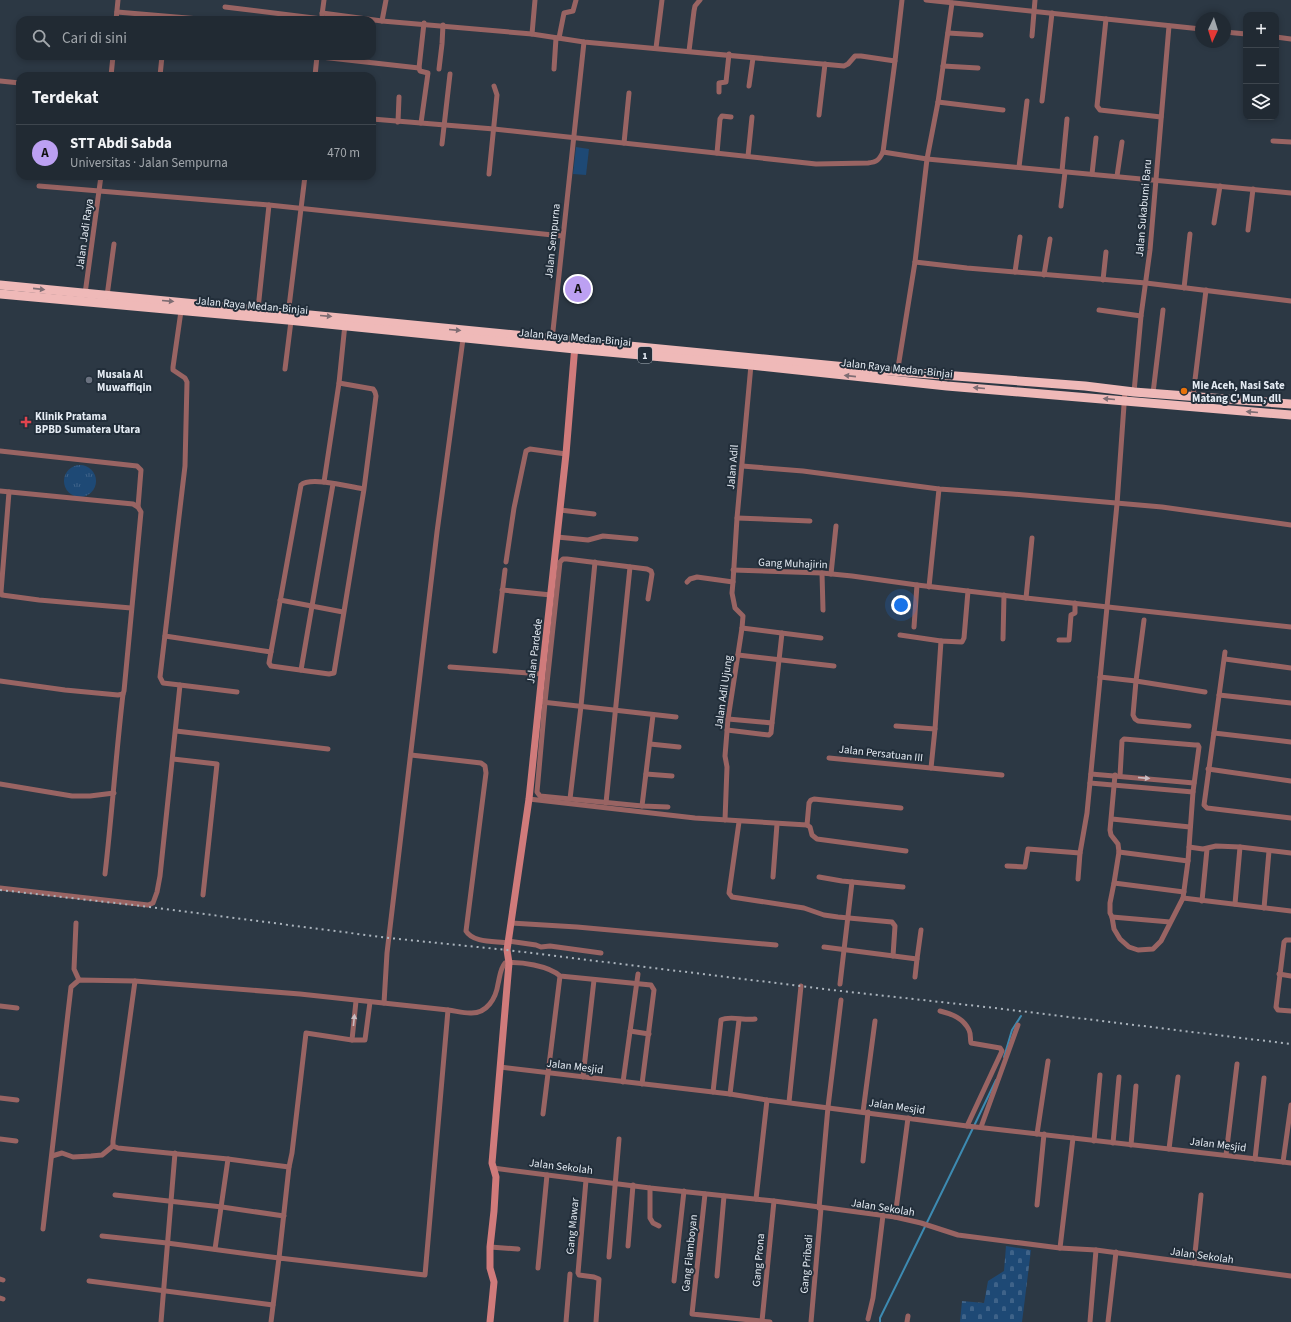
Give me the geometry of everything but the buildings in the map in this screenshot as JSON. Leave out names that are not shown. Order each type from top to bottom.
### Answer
[{"type":"highway","name":"Jalan Raya Medan-Binjai","points":[[0,286],[258,310],[289,318]]},
{"type":"highway","name":"Jalan Raya Medan-Binjai","points":[[0,294],[181,311],[425,327],[751,364],[897,376],[957,376],[1291,404]]},
{"type":"highway","name":"Jalan Raya Medan-Binjai","points":[[346,322],[463,338],[552,342]]},
{"type":"highway","name":"Jalan Raya Medan-Binjai","points":[[575,345],[897,376],[956,386],[1291,415]]},
{"type":"highway","points":[[956,386],[957,376]]},
{"type":"street","points":[[116,16],[118,0]]},
{"type":"street","points":[[324,0],[322,13],[344,16]]},
{"type":"street","points":[[382,21],[386,0]]},
{"type":"street","points":[[532,34],[535,0]]},
{"type":"street","points":[[554,70],[557,38],[564,13],[573,11],[576,0]]},
{"type":"street","points":[[656,48],[662,0]]},
{"type":"street","points":[[689,51],[695,6],[700,0]]},
{"type":"street","points":[[376,119],[494,129],[816,164],[876,162],[880,159],[883,152],[902,0]]},
{"type":"street","points":[[926,0],[1195,28]]},
{"type":"street","points":[[1032,36],[1035,0]]},
{"type":"street","points":[[897,376],[915,262],[927,159],[938,102],[952,3]]},
{"type":"street","points":[[225,7],[292,16]]},
{"type":"street","points":[[117,12],[164,16]]},
{"type":"street","points":[[1042,101],[1052,13]]},
{"type":"street","points":[[1106,19],[1097,106],[1100,110],[1161,117]]},
{"type":"street","points":[[376,20],[443,25],[532,34],[584,42],[729,54],[753,58],[844,66],[848,64],[855,56],[895,61]]},
{"type":"street","points":[[419,68],[424,24]]},
{"type":"street","points":[[439,68],[443,25]]},
{"type":"street","name":"Jalan Sukabumi Baru","points":[[1078,879],[1080,853],[1087,814],[1106,606],[1118,504],[1124,401],[1130,391],[1146,283],[1169,26]]},
{"type":"street","points":[[948,33],[981,35]]},
{"type":"street","points":[[1231,33],[1243,34]]},
{"type":"street","points":[[1279,37],[1291,39]]},
{"type":"street","name":"Jalan Sempurna","points":[[552,342],[562,236],[584,42]]},
{"type":"street","points":[[719,92],[720,83],[726,82],[729,54]]},
{"type":"street","points":[[749,86],[753,58]]},
{"type":"street","points":[[111,72],[113,60]]},
{"type":"street","points":[[160,72],[162,60]]},
{"type":"street","points":[[315,60],[315,72]]},
{"type":"street","points":[[350,60],[419,68],[420,71],[428,73],[422,123]]},
{"type":"street","points":[[819,115],[825,64]]},
{"type":"street","points":[[943,66],[978,68]]},
{"type":"street","points":[[442,144],[450,74]]},
{"type":"street","points":[[0,81],[16,82]]},
{"type":"street","points":[[488,174],[497,94],[494,86]]},
{"type":"street","points":[[624,143],[629,93]]},
{"type":"street","points":[[398,122],[400,97]]},
{"type":"street","points":[[1020,167],[1027,101]]},
{"type":"street","points":[[938,102],[1003,110]]},
{"type":"street","points":[[717,153],[720,119],[722,116],[731,117]]},
{"type":"street","points":[[748,156],[752,117]]},
{"type":"street","points":[[1061,206],[1067,119]]},
{"type":"street","points":[[1092,174],[1096,138]]},
{"type":"street","points":[[1273,140],[1291,142]]},
{"type":"street","points":[[1117,176],[1122,142]]},
{"type":"street","points":[[883,152],[927,159],[1291,193]]},
{"type":"street","name":"Jalan Jadi Raya","points":[[85,294],[100,180]]},
{"type":"street","points":[[285,369],[289,318],[304,180]]},
{"type":"street","points":[[39,186],[301,208],[562,236]]},
{"type":"street","points":[[1214,223],[1220,186]]},
{"type":"street","points":[[1248,230],[1253,189]]},
{"type":"street","points":[[258,310],[269,205]]},
{"type":"street","points":[[1184,288],[1190,234]]},
{"type":"street","points":[[1015,272],[1020,237]]},
{"type":"street","points":[[1044,275],[1050,239]]},
{"type":"street","points":[[107,296],[114,244]]},
{"type":"street","points":[[1103,280],[1106,252]]},
{"type":"street","points":[[915,262],[1044,275],[1146,283],[1291,301]]},
{"type":"street","points":[[1193,396],[1206,290]]},
{"type":"street","points":[[1099,310],[1142,316]]},
{"type":"street","points":[[1153,393],[1163,310]]},
{"type":"street","points":[[181,311],[173,370],[185,378],[187,382],[185,466],[160,677],[163,683],[237,692]]},
{"type":"street","points":[[324,482],[339,383],[346,322]]},
{"type":"street","points":[[384,1003],[387,953],[437,532],[463,338]]},
{"type":"street","name":"Jalan Pardede","points":[[490,1322],[494,1282],[490,1268],[490,1247],[496,1177],[492,1163],[509,963],[507,950],[542,702],[542,674],[566,454],[575,345]]},
{"type":"street","name":"Jalan Adil","points":[[733,570],[751,364]]},
{"type":"street","points":[[339,383],[369,388],[375,392],[376,396],[364,489],[334,673],[329,674],[271,666],[269,663],[301,486],[306,482],[324,482],[364,489]]},
{"type":"street","points":[[506,562],[514,508],[526,451],[530,449],[566,454]]},
{"type":"street","points":[[0,450],[137,466],[141,470],[138,507]]},
{"type":"street","points":[[742,466],[803,471],[939,489],[1162,507],[1291,525]]},
{"type":"street","points":[[302,670],[333,484]]},
{"type":"street","points":[[929,586],[939,489]]},
{"type":"street","points":[[0,491],[133,504],[138,507],[141,512],[114,793],[104,874]]},
{"type":"street","points":[[9,492],[1,592],[2,595],[39,600],[131,608]]},
{"type":"street","points":[[560,510],[594,514]]},
{"type":"street","points":[[737,518],[810,520]]},
{"type":"street","points":[[831,574],[836,526]]},
{"type":"street","points":[[557,536],[588,540],[603,536],[636,539]]},
{"type":"street","points":[[1026,598],[1032,538]]},
{"type":"street","points":[[648,599],[652,574],[651,571],[647,569],[567,559],[563,559],[560,562],[542,702],[538,794],[540,796],[668,808]]},
{"type":"street","points":[[570,799],[595,562]]},
{"type":"street","points":[[606,803],[630,566]]},
{"type":"street","points":[[494,651],[505,570]]},
{"type":"street","name":"Gang Muhajirin","points":[[733,570],[822,573],[852,576],[1026,598],[1291,627]]},
{"type":"street","name":"Jalan Adil Ujung","points":[[725,820],[727,767],[725,756],[727,730],[743,616],[735,608],[732,593],[733,570]]},
{"type":"street","points":[[822,573],[824,610]]},
{"type":"street","points":[[687,582],[690,579],[697,577],[732,582]]},
{"type":"street","points":[[914,627],[917,585]]},
{"type":"street","points":[[502,590],[551,595]]},
{"type":"street","points":[[900,635],[940,641],[962,642],[964,638],[968,591]]},
{"type":"street","points":[[1003,639],[1004,595]]},
{"type":"street","points":[[280,600],[343,612]]},
{"type":"street","points":[[1059,640],[1069,640],[1071,615],[1075,613],[1075,603]]},
{"type":"street","points":[[1144,620],[1136,681],[1133,715],[1134,720],[1189,726]]},
{"type":"street","points":[[742,628],[821,638]]},
{"type":"street","points":[[727,730],[771,733],[782,633]]},
{"type":"street","points":[[165,636],[271,652]]},
{"type":"street","points":[[931,768],[935,729],[940,641]]},
{"type":"street","points":[[1225,652],[1208,769],[1204,802],[1205,807],[1291,818]]},
{"type":"street","points":[[738,655],[834,666]]},
{"type":"street","points":[[1225,659],[1291,668]]},
{"type":"street","points":[[450,667],[542,674]]},
{"type":"street","points":[[1100,677],[1205,692]]},
{"type":"street","points":[[0,681],[65,690],[118,695],[123,694]]},
{"type":"street","points":[[0,888],[148,905],[153,903],[160,876],[180,685]]},
{"type":"street","points":[[1219,695],[1291,703]]},
{"type":"street","points":[[542,702],[676,717]]},
{"type":"street","points":[[642,806],[653,715]]},
{"type":"street","points":[[728,719],[772,723]]},
{"type":"street","points":[[896,726],[935,729]]},
{"type":"street","points":[[176,730],[328,748]]},
{"type":"street","points":[[1214,734],[1291,742]]},
{"type":"street","points":[[1124,739],[1198,745],[1199,747],[1194,783],[1188,861],[1183,898],[1157,946],[1147,950],[1138,950],[1129,947],[1116,935],[1112,924],[1110,908],[1119,852],[1118,844],[1111,836],[1114,784],[1118,776],[1122,741],[1124,739]]},
{"type":"street","points":[[650,744],[679,747]]},
{"type":"street","points":[[411,755],[481,763],[485,766],[486,773],[466,931],[468,935],[475,938],[536,945],[541,947],[550,946],[601,953]]},
{"type":"street","name":"Jalan Persatuan III","points":[[829,758],[1002,775]]},
{"type":"street","points":[[172,759],[217,764],[203,895]]},
{"type":"street","points":[[1208,769],[1291,781]]},
{"type":"street","points":[[646,774],[672,776]]},
{"type":"street","points":[[1091,774],[1194,783]]},
{"type":"street","points":[[1090,782],[1193,792]]},
{"type":"street","points":[[0,784],[72,796],[90,796],[114,793]]},
{"type":"street","points":[[901,808],[814,798],[809,803],[807,825],[810,827],[814,838],[817,839],[906,851]]},
{"type":"street","points":[[529,799],[739,822],[807,825]]},
{"type":"street","points":[[1112,819],[1190,827]]},
{"type":"street","points":[[739,822],[729,893],[732,897],[804,908],[824,914],[848,918],[892,922],[896,926],[893,956]]},
{"type":"street","points":[[772,877],[778,824]]},
{"type":"street","points":[[1189,847],[1207,849],[1216,846],[1240,847],[1291,854]]},
{"type":"street","points":[[1235,904],[1240,847]]},
{"type":"street","points":[[1202,901],[1207,849]]},
{"type":"street","points":[[1007,866],[1025,867],[1028,850],[1080,853]]},
{"type":"street","points":[[1264,908],[1269,851]]},
{"type":"street","points":[[1119,852],[1188,861]]},
{"type":"street","points":[[819,877],[903,887]]},
{"type":"street","points":[[840,984],[852,882]]},
{"type":"street","points":[[1114,883],[1184,892]]},
{"type":"street","points":[[1183,898],[1291,911]]},
{"type":"street","points":[[1112,916],[1170,922]]},
{"type":"street","points":[[76,922],[74,969],[79,980]]},
{"type":"street","points":[[511,923],[776,945]]},
{"type":"street","points":[[915,977],[921,930]]},
{"type":"street","points":[[1291,940],[1286,940],[1284,942],[1276,1007],[1278,1010],[1291,1011]]},
{"type":"street","points":[[824,947],[917,959]]},
{"type":"street","points":[[43,1229],[71,987],[79,980],[135,981],[300,994],[448,1010],[472,1014],[486,1008],[494,999],[501,967],[505,963],[528,964],[552,970],[560,976],[652,985],[654,988],[642,1084]]},
{"type":"street","points":[[623,1082],[638,974]]},
{"type":"street","points":[[1279,974],[1291,976]]},
{"type":"street","points":[[543,1114],[560,976]]},
{"type":"street","points":[[583,1077],[594,980]]},
{"type":"street","points":[[54,1144],[62,1153],[73,1157],[102,1155],[113,1146],[135,981]]},
{"type":"street","points":[[789,1102],[801,986]]},
{"type":"street","name":"Gang Pribadi","points":[[811,1322],[828,1107],[841,1000]]},
{"type":"street","points":[[352,1040],[356,1001]]},
{"type":"street","points":[[271,1322],[306,1033],[352,1040],[365,1040],[370,1002]]},
{"type":"street","points":[[0,1006],[17,1008]]},
{"type":"street","points":[[102,1236],[424,1275],[448,1010]]},
{"type":"street","points":[[940,1011],[955,1015],[959,1018],[968,1029],[971,1043],[1000,1048],[1002,1051],[969,1126]]},
{"type":"street","points":[[713,1092],[721,1020],[726,1018],[739,1020],[755,1019]]},
{"type":"street","points":[[730,1094],[739,1020]]},
{"type":"street","points":[[863,1161],[875,1021]]},
{"type":"street","points":[[979,1127],[1018,1025]]},
{"type":"street","points":[[630,1031],[649,1034]]},
{"type":"street","points":[[1037,1134],[1048,1061]]},
{"type":"street","points":[[1226,1155],[1237,1064]]},
{"type":"street","name":"Jalan Mesjid","points":[[500,1067],[730,1094],[969,1126],[1291,1163]]},
{"type":"street","points":[[1094,1141],[1100,1075]]},
{"type":"street","points":[[1113,1143],[1119,1077]]},
{"type":"street","points":[[1169,1149],[1178,1077]]},
{"type":"street","points":[[1255,1158],[1264,1078]]},
{"type":"street","points":[[1131,1145],[1136,1086]]},
{"type":"street","points":[[0,1098],[17,1100]]},
{"type":"street","points":[[756,1199],[767,1100]]},
{"type":"street","points":[[1284,1162],[1290,1105]]},
{"type":"street","points":[[896,1217],[908,1118]]},
{"type":"street","points":[[1038,1205],[1044,1134]]},
{"type":"street","points":[[1060,1248],[1073,1138]]},
{"type":"street","points":[[0,1139],[16,1141]]},
{"type":"street","points":[[609,1256],[619,1139]]},
{"type":"street","points":[[113,1146],[118,1148],[175,1153],[289,1167]]},
{"type":"street","points":[[52,1156],[62,1153]]},
{"type":"street","points":[[161,1322],[175,1153]]},
{"type":"street","points":[[216,1249],[228,1159]]},
{"type":"street","name":"Jalan Sekolah","points":[[493,1168],[883,1215],[921,1223],[958,1235],[1060,1248],[1116,1252],[1291,1276]]},
{"type":"street","points":[[538,1268],[547,1175]]},
{"type":"street","name":"Gang Mawar","points":[[586,1180],[578,1273],[579,1275],[599,1279],[596,1322]]},
{"type":"street","points":[[628,1246],[633,1185]]},
{"type":"street","points":[[650,1188],[650,1218],[652,1223],[659,1226]]},
{"type":"street","points":[[674,1281],[684,1191]]},
{"type":"street","name":"Gang Flamboyan","points":[[705,1194],[692,1314],[724,1320]]},
{"type":"street","points":[[115,1195],[222,1207],[284,1216]]},
{"type":"street","points":[[717,1276],[724,1196]]},
{"type":"street","points":[[1194,1263],[1201,1196]]},
{"type":"street","name":"Gang Prona","points":[[765,1321],[774,1201]]},
{"type":"street","points":[[868,1320],[873,1298],[883,1215]]},
{"type":"street","points":[[490,1247],[518,1249]]},
{"type":"street","points":[[1090,1322],[1096,1250]]},
{"type":"street","points":[[1108,1322],[1116,1252]]},
{"type":"street","points":[[566,1322],[570,1274]]},
{"type":"street","points":[[89,1281],[273,1305]]},
{"type":"street","points":[[907,1322],[908,1316]]},
{"type":"street","points":[[724,1320],[770,1322]]},
{"type":"green space","points":[[576,147],[589,149],[586,175],[573,174]]},
{"type":"green space","points":[[80,465],[86,466],[93,472],[96,481],[95,487],[89,494],[80,497],[74,496],[67,490],[64,481],[65,475],[71,468]]},
{"type":"green space","points":[[1006,1246],[1031,1250],[1022,1322],[960,1322],[962,1301],[984,1303],[988,1281],[1004,1271]]},
{"type":"waterway","points":[[1004,1057],[1012,1030],[1021,1016]]},
{"type":"waterway","points":[[880,1322],[880,1318],[996,1080]]},
{"type":"railway","points":[[0,890],[150,907],[389,938],[507,950],[1291,1044]]},
{"type":"place","name":"STT Abdi Sabda","points":[[578,289]]},
{"type":"place","name":"Musala Al Muwaffiqin","points":[[89,380]]},
{"type":"place","name":"Mie Aceh, Nasi Sate Matang C' Mun, dll","points":[[1184,391]]},
{"type":"place","name":"Klinik Pratama BPBD Sumatera Utara","points":[[26,422]]}]
